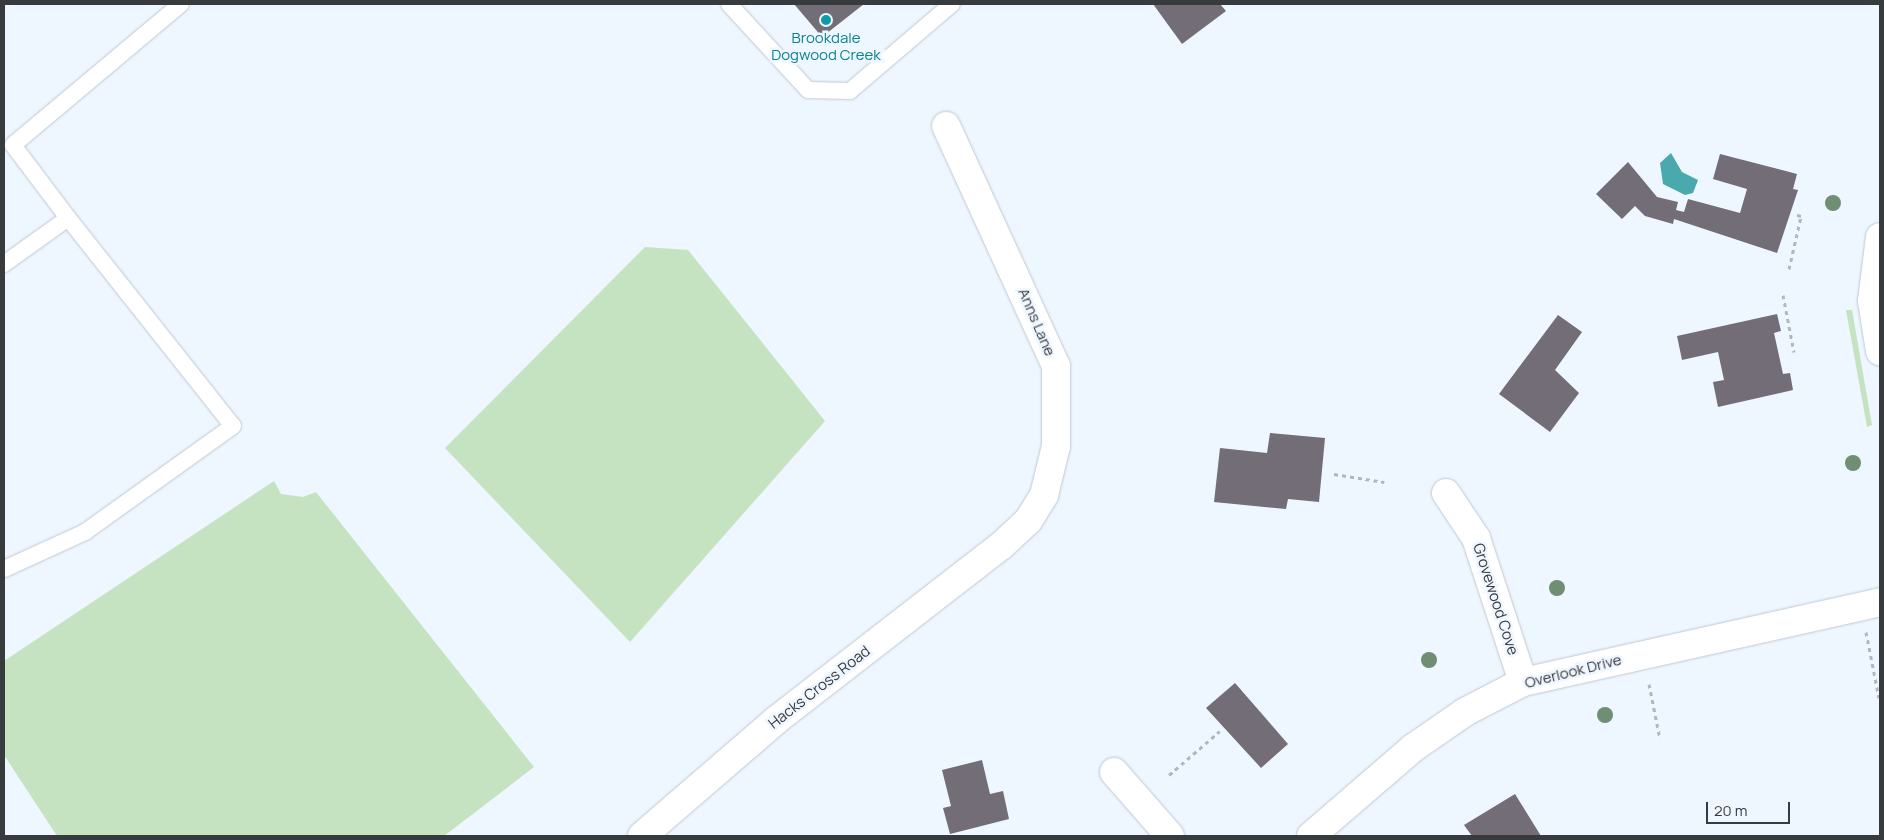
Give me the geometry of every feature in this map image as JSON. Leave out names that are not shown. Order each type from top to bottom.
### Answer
[{"type":"street","name":"Anns Lane","points":[[946,126],[1056,366],[1052,473],[1028,521],[1001,546]]},
{"type":"street","points":[[1880,237],[1872,301],[1880,351]]},
{"type":"street","name":"Grovewood Cove","points":[[1446,493],[1476,538],[1523,682]]},
{"type":"street","name":"Hacks Cross Road","points":[[642,836],[775,720],[1001,546]]},
{"type":"street","name":"Overlook Drive","points":[[1311,836],[1413,748],[1465,712],[1523,682],[1880,602]]},
{"type":"street","points":[[1114,772],[1170,836]]},
{"type":"lane","points":[[4,569],[85,532],[233,426],[68,218],[8,149],[181,4]]},
{"type":"lane","points":[[729,4],[808,90],[850,91],[952,4]]},
{"type":"lane","points":[[4,264],[68,218]]},
{"type":"path","points":[[1789,269],[1801,216],[1794,214]]},
{"type":"path","points":[[1783,296],[1794,352]]},
{"type":"path","points":[[1334,474],[1384,482]]},
{"type":"path","points":[[1865,630],[1879,698]]},
{"type":"path","points":[[1649,684],[1660,739]]},
{"type":"path","points":[[1170,775],[1220,731]]},
{"type":"green space","points":[[645,247],[688,250],[825,421],[630,642],[445,448]]},
{"type":"green space","points":[[1846,310],[1852,310],[1872,425],[1867,427]]},
{"type":"green space","points":[[274,481],[281,494],[303,497],[316,492],[534,767],[444,836],[57,836],[4,755],[4,661]]},
{"type":"water","points":[[1671,153],[1682,172],[1698,180],[1693,193],[1685,195],[1663,184],[1660,163]]},
{"type":"building","name":"Brookdale Dogwood Creek","points":[[794,4],[864,4],[822,37]]},
{"type":"building","points":[[1153,4],[1220,4],[1226,11],[1182,44]]},
{"type":"building","points":[[1720,154],[1797,174],[1793,189],[1798,190],[1777,253],[1674,219],[1673,224],[1645,216],[1635,206],[1622,219],[1596,194],[1628,162],[1657,197],[1678,202],[1676,210],[1684,212],[1688,199],[1740,213],[1747,189],[1713,179]]},
{"type":"building","points":[[1777,314],[1781,331],[1774,333],[1783,374],[1790,373],[1793,390],[1718,407],[1713,382],[1724,380],[1718,352],[1682,360],[1677,336]]},
{"type":"building","points":[[1558,315],[1582,332],[1555,370],[1579,393],[1550,432],[1499,394]]},
{"type":"building","points":[[1270,433],[1325,438],[1319,502],[1288,499],[1286,509],[1214,502],[1220,448],[1267,453]]},
{"type":"building","points":[[1235,683],[1288,744],[1261,768],[1206,708]]},
{"type":"building","points":[[982,760],[990,794],[1003,791],[1009,819],[950,834],[943,808],[951,806],[942,770]]},
{"type":"building","points":[[1515,794],[1541,836],[1472,836],[1464,825]]},
{"type":"place","name":"Brookdale Dogwood Creek","points":[[826,20]]}]
